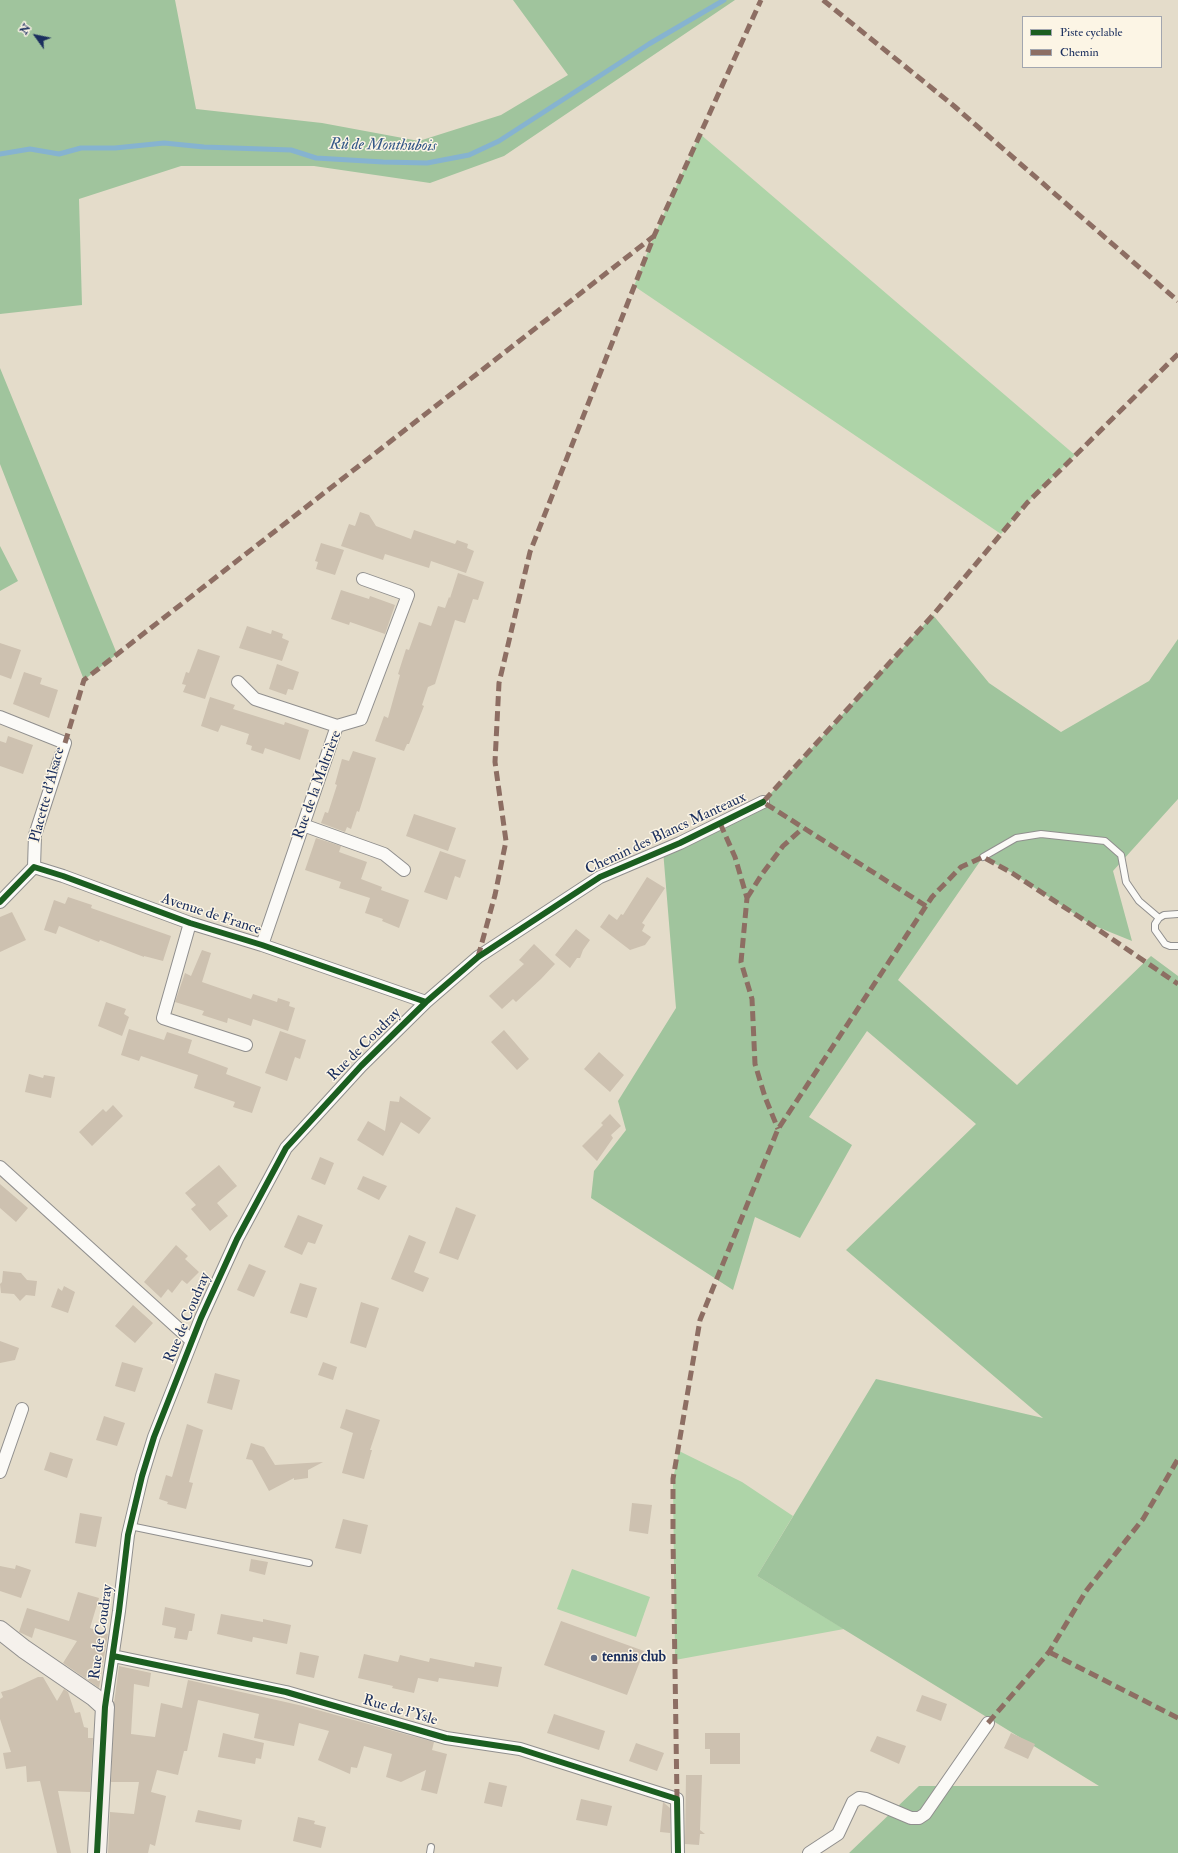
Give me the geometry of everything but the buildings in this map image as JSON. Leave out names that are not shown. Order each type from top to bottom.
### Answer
[{"type":"street","name":"Rue de la Maltrière","points":[[262,945],[337,726],[361,719],[408,595],[363,579]]},
{"type":"street","points":[[238,682],[256,698],[337,726]]},
{"type":"street","name":"Placette d'Alsace","points":[[0,717],[65,743],[35,835],[34,867]]},
{"type":"street","name":"Chemin des Blancs Manteaux","points":[[426,1002],[478,957],[600,876],[680,843],[763,802]]},
{"type":"street","points":[[303,825],[384,854],[404,870]]},
{"type":"street","points":[[0,902],[34,867]]},
{"type":"street","name":"Avenue de France","points":[[34,867],[63,876],[190,923],[262,945],[426,1002]]},
{"type":"street","points":[[190,923],[163,1018],[246,1045]]},
{"type":"street","name":"Rue de Coudray","points":[[105,1707],[130,1526],[142,1476],[154,1437],[192,1341],[237,1239],[286,1148],[361,1066],[426,1002]]},
{"type":"street","points":[[0,1167],[192,1341]]},
{"type":"street","points":[[0,1472],[22,1409]]},
{"type":"street","points":[[0,1630],[94,1697],[105,1707],[97,1853]]},
{"type":"street","name":"Rue de l'Ysle","points":[[113,1656],[286,1692],[446,1738],[520,1749],[677,1799],[678,1853]]},
{"type":"street","points":[[809,1853],[838,1834],[853,1802],[859,1798],[866,1799],[911,1818],[919,1818],[925,1814],[988,1723]]},
{"type":"lane","points":[[983,857],[1016,838],[1041,834],[1062,835],[1105,842],[1121,855],[1126,882],[1139,901],[1159,918]]},
{"type":"lane","points":[[1178,914],[1164,915],[1159,918],[1155,924],[1155,930],[1161,940],[1170,946],[1178,946]]},
{"type":"lane","points":[[130,1526],[309,1563]]},
{"type":"green space","points":[[0,0],[175,0],[196,109],[322,123],[419,141],[501,115],[568,75],[513,0],[735,0],[504,156],[430,183],[314,166],[181,166],[79,199],[82,305],[0,314]]},
{"type":"green space","points":[[700,134],[1075,455],[1027,503],[1001,534],[634,286],[654,236]]},
{"type":"green space","points":[[0,368],[117,654],[84,680],[0,464]]},
{"type":"green space","points":[[0,546],[18,581],[0,591]]},
{"type":"green space","points":[[933,615],[989,683],[1061,732],[1149,681],[1178,639],[1178,799],[1113,871],[1132,941],[1090,924],[1012,873],[983,857],[898,980],[1017,1085],[1151,956],[1178,976],[1178,1853],[849,1853],[919,1786],[1099,1786],[757,1576],[876,1379],[1043,1418],[846,1250],[976,1124],[867,1031],[809,1117],[852,1145],[800,1238],[755,1217],[733,1290],[591,1198],[594,1171],[626,1130],[618,1101],[676,1008],[663,850],[763,802]]},
{"type":"green space","points":[[679,1451],[742,1482],[793,1516],[757,1576],[844,1629],[675,1660],[673,1479]]},
{"type":"green space","points":[[572,1569],[650,1597],[636,1637],[557,1609]]},
{"type":"waterway","name":"Rû de Monthubois","points":[[0,154],[30,149],[59,154],[81,148],[115,148],[164,143],[204,147],[291,150],[316,158],[383,162],[427,163],[469,155],[499,141],[649,44],[724,0]]},
{"type":"marked path","points":[[478,957],[495,895],[506,841],[495,762],[499,683],[530,552],[654,236],[761,0]]},
{"type":"marked path","points":[[823,0],[954,106],[1178,301]]},
{"type":"marked path","points":[[65,743],[84,680],[654,236]]},
{"type":"marked path","points":[[926,906],[763,802],[933,615],[1027,503],[1178,354]]},
{"type":"marked path","points":[[720,823],[735,857],[747,898],[741,962],[752,999],[755,1064],[765,1097],[778,1129]]},
{"type":"marked path","points":[[747,898],[762,874],[783,846],[803,828]]},
{"type":"marked path","points":[[677,1799],[673,1479],[700,1320],[778,1129],[932,897],[961,867],[983,857],[1012,873],[1178,984]]},
{"type":"marked path","points":[[988,1723],[1049,1652],[1086,1591],[1143,1519],[1178,1459]]},
{"type":"marked path","points":[[1049,1652],[1178,1718]]},
{"type":"cycle path","points":[[97,1853],[105,1707],[128,1535],[142,1476],[154,1437],[201,1318],[237,1239],[286,1148],[361,1066],[426,1002],[478,957],[600,877],[680,843],[763,802]]},
{"type":"cycle path","points":[[0,902],[34,867],[63,876],[190,923],[262,945],[426,1002]]},
{"type":"cycle path","points":[[113,1656],[286,1692],[446,1738],[520,1749],[677,1799],[678,1853]]},
{"type":"place","name":"tennis club","points":[[594,1658]]}]
